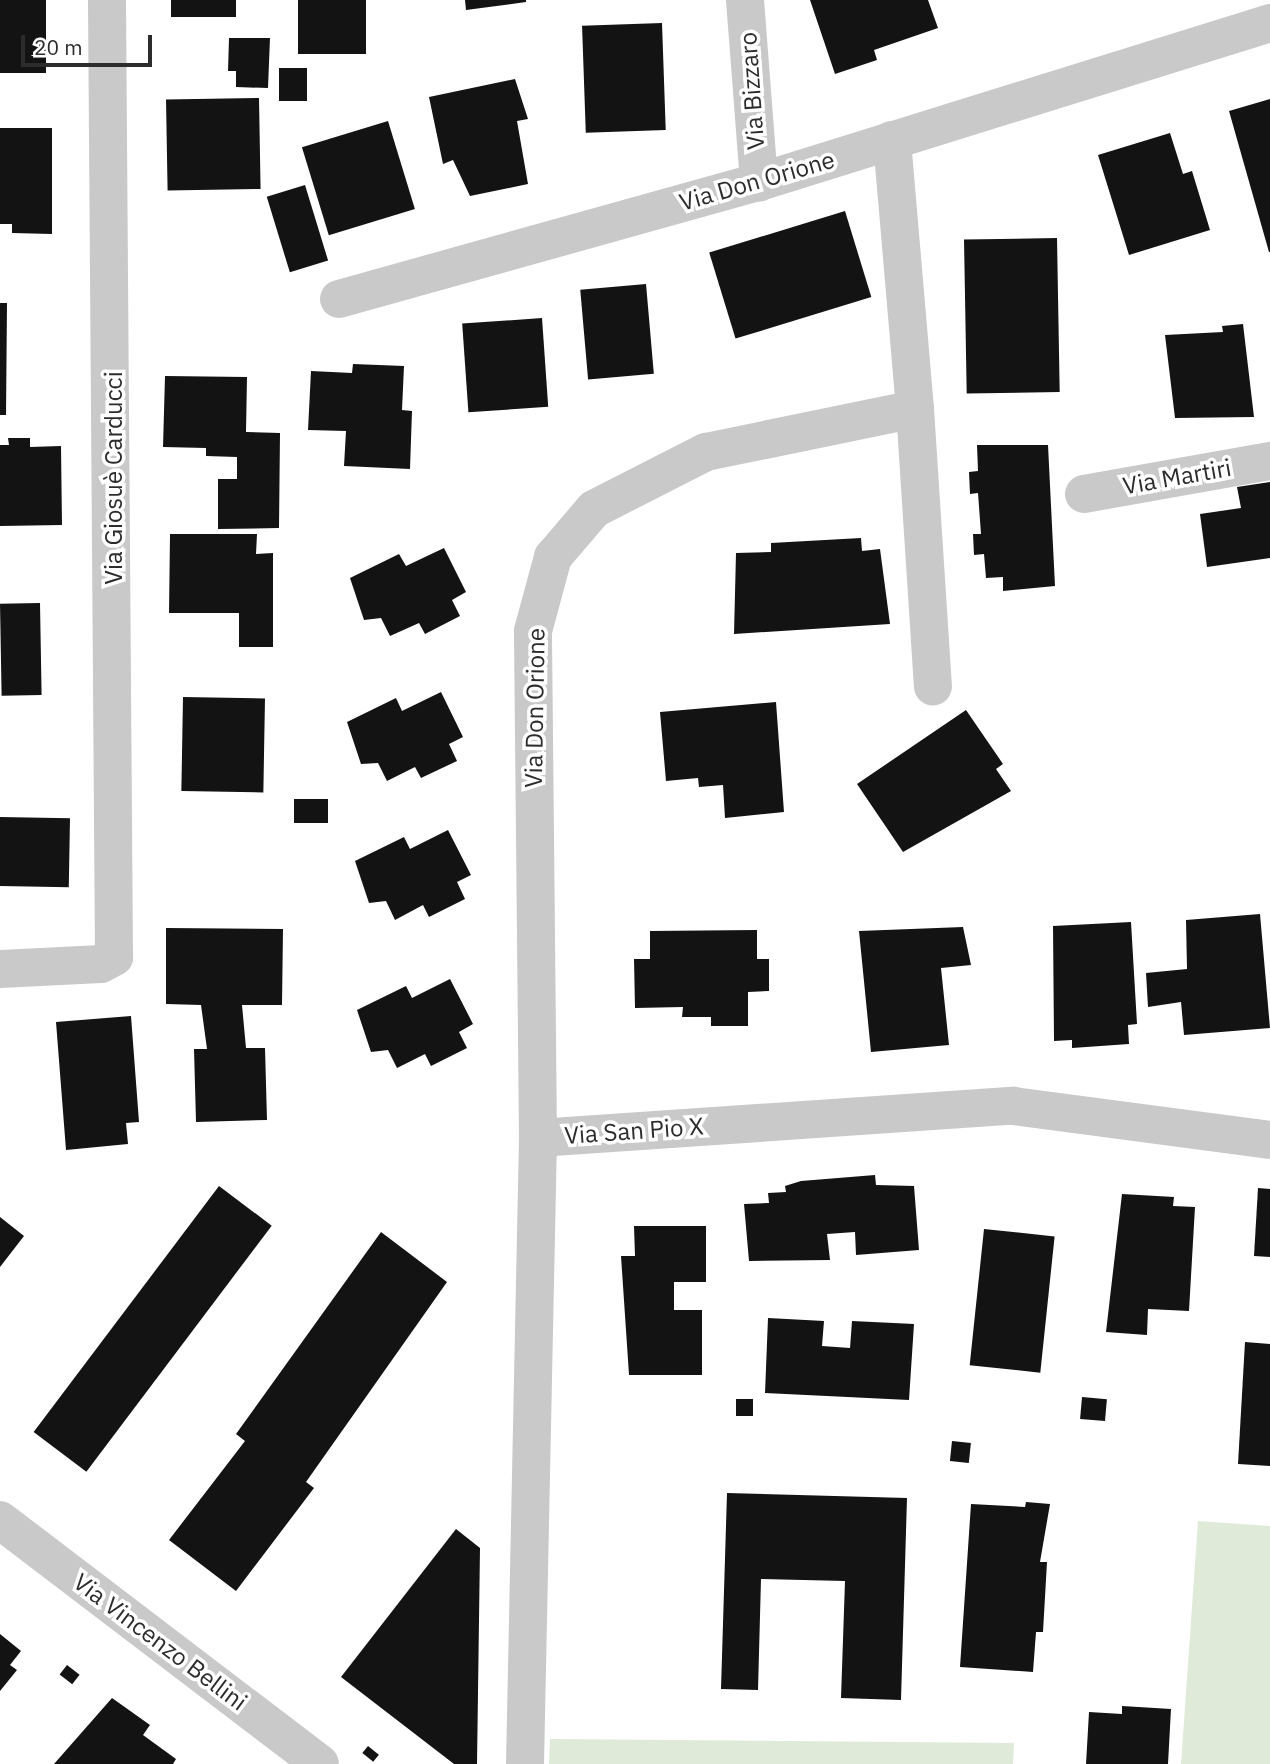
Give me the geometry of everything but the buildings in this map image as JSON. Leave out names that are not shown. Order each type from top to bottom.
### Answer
[{"type":"street","name":"Via Giosuè Carducci","points":[[0,969],[102,964],[114,957],[107,0]]},
{"type":"street","name":"Via Bizzaro","points":[[745,0],[759,182]]},
{"type":"street","name":"Via Don Orione","points":[[339,299],[759,182],[1270,23]]},
{"type":"street","points":[[892,140],[915,409],[933,687]]},
{"type":"street","name":"Via Don Orione","points":[[538,1138],[533,631],[553,557],[594,509],[706,452],[915,409]]},
{"type":"street","name":"Via Martiri","points":[[1084,494],[1270,461]]},
{"type":"street","name":"Via San Pio X","points":[[525,1764],[538,1138],[1013,1106],[1270,1140]]},
{"type":"street","name":"Via Vincenzo Bellini","points":[[0,1520],[320,1764]]},
{"type":"green space","points":[[1198,1521],[1270,1526],[1270,1764],[1181,1764]]},
{"type":"green space","points":[[550,1739],[1014,1743],[1013,1764],[549,1764]]}]
